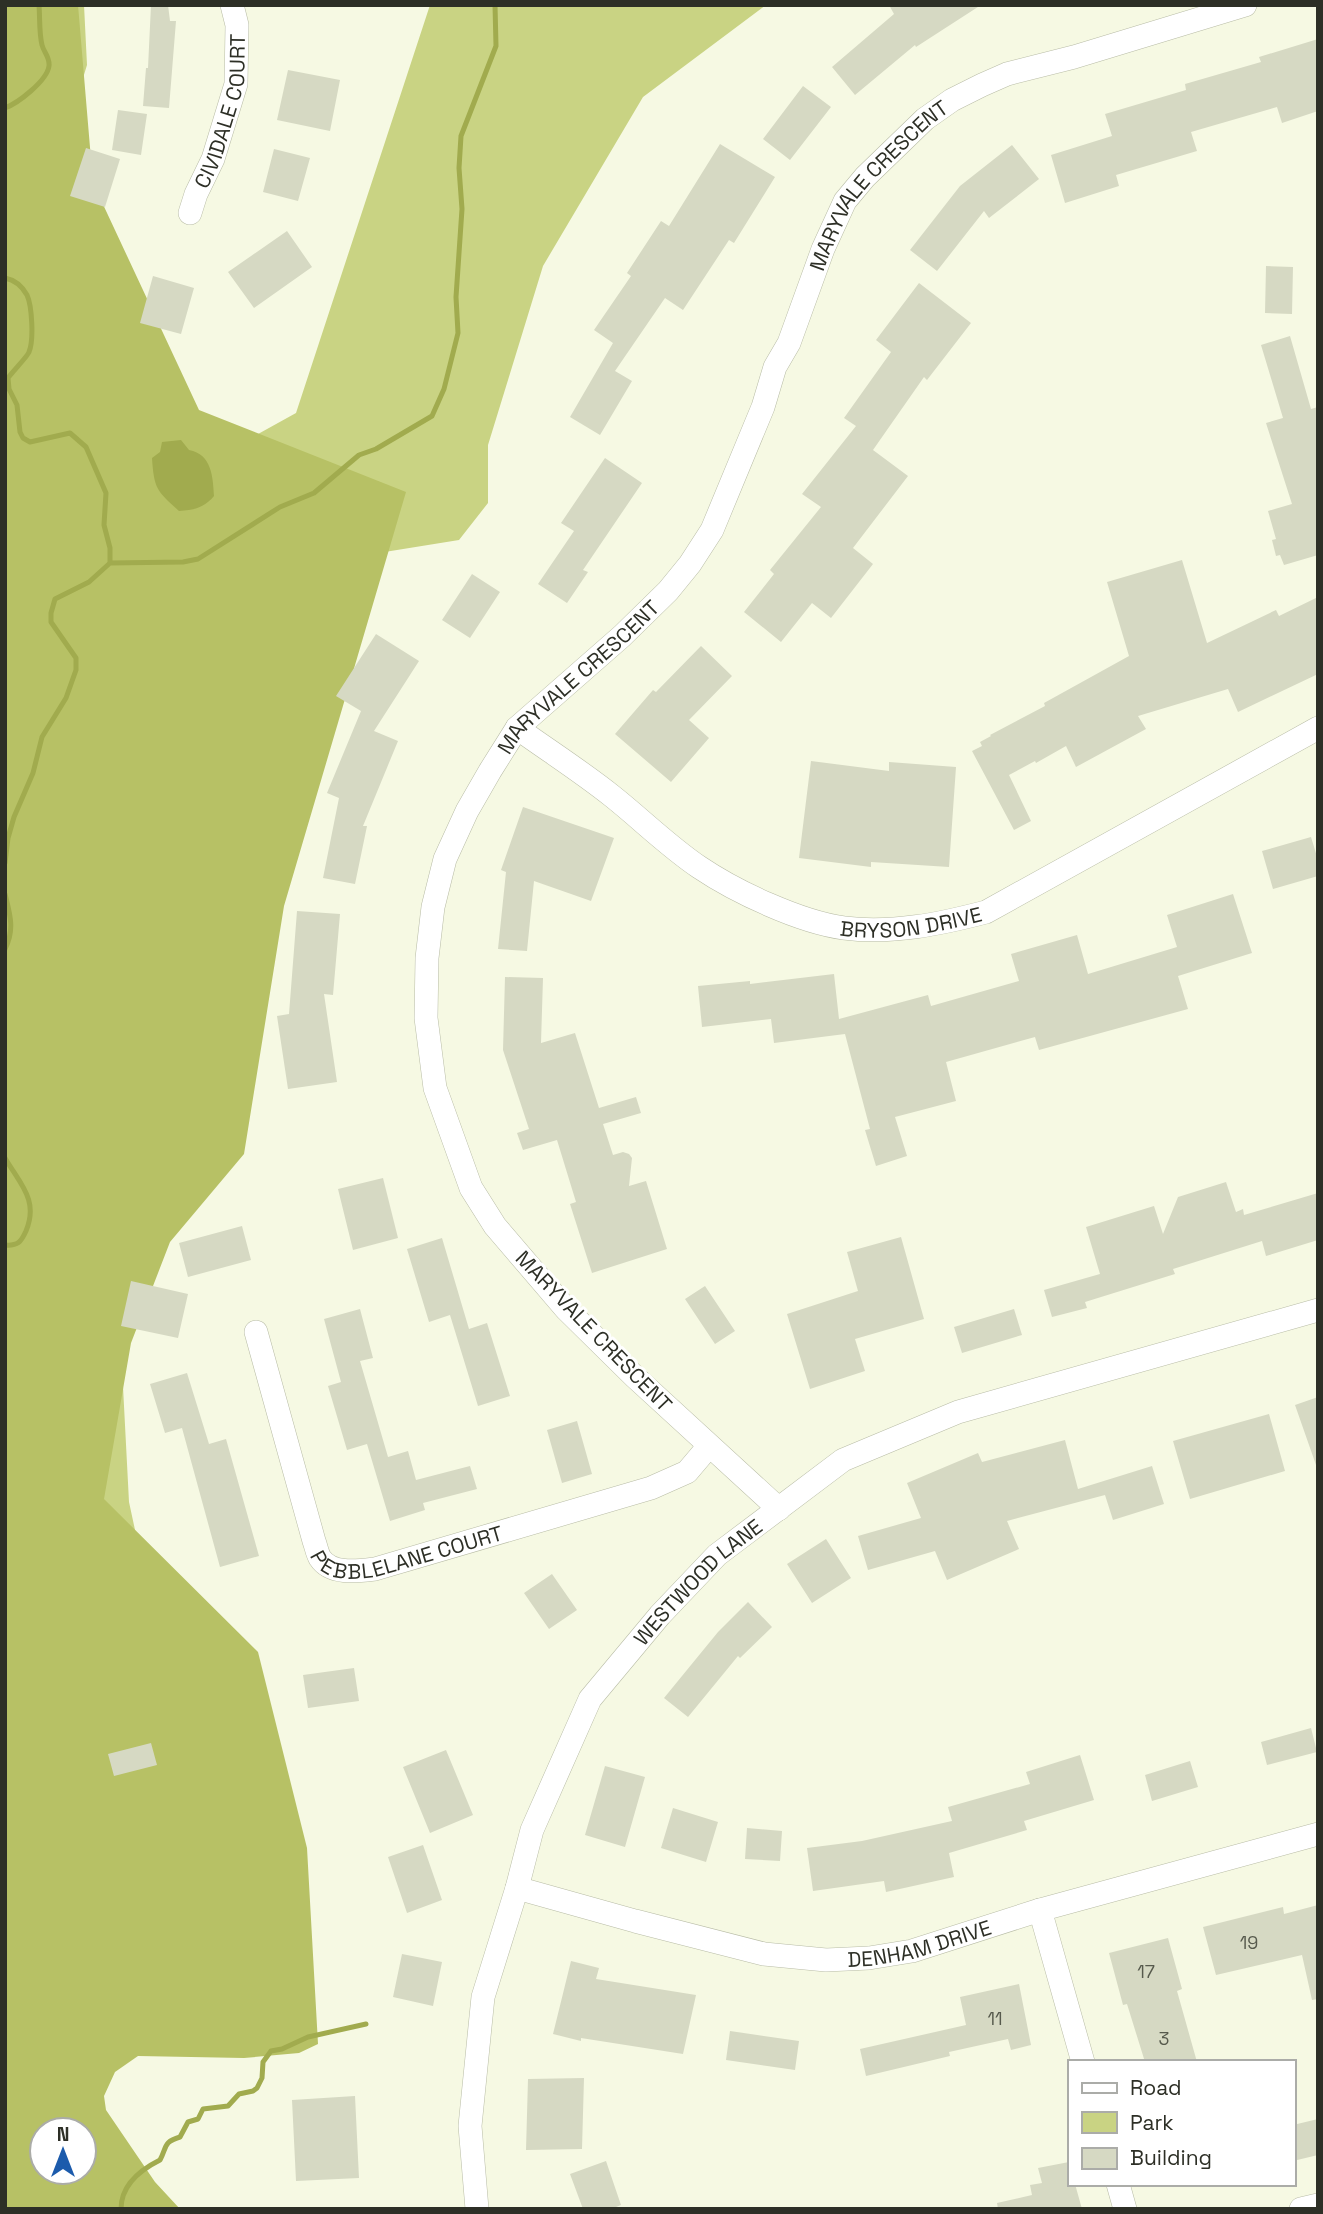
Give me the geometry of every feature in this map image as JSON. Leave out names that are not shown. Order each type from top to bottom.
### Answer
[{"type":"street","name":"CIVIDALE COURT","points":[[190,213],[213,159],[236,84],[237,25],[232,5]]},
{"type":"street","name":"MARYVALE CRESCENT","points":[[779,1509],[635,1377],[566,1308],[495,1226],[471,1188],[435,1088],[426,1018],[427,958],[433,907],[445,859],[467,811],[517,728],[622,636],[668,591],[712,530],[763,407],[775,367],[789,343],[823,249],[845,201],[865,177],[925,119],[952,100],[982,85],[1007,74],[1074,57],[1245,5]]},
{"type":"street","name":"BRYSON DRIVE","points":[[517,728],[611,794],[698,866],[743,892],[816,922],[845,928],[891,929],[937,925],[986,912],[1318,728]]},
{"type":"street","name":"WESTWOOD LANE","points":[[477,2209],[470,2126],[483,1997],[532,1830],[590,1699],[660,1615],[718,1555],[843,1460],[958,1412],[1318,1310]]},
{"type":"street","name":"PEBBLELANE COURT","points":[[256,1332],[314,1541],[321,1560],[335,1568],[354,1571],[375,1569],[651,1488],[687,1472],[709,1446]]},
{"type":"street","name":"DENHAM DRIVE","points":[[517,1888],[635,1922],[764,1954],[826,1960],[869,1958],[912,1951],[1040,1910],[1318,1833]]},
{"type":"street","points":[[1040,1910],[1082,2060]]},
{"type":"street","points":[[1119,2186],[1125,2209]]},
{"type":"street","points":[[1301,2209],[1318,2205]]},
{"type":"green space","points":[[5,5],[84,5],[87,65],[64,140],[146,496],[296,413],[430,5],[766,5],[643,97],[543,266],[488,445],[488,503],[459,540],[366,555],[113,1194],[129,1502],[160,1646],[45,2116],[28,2116],[28,2186],[5,2209]]},
{"type":"shaded area","points":[[5,5],[78,5],[93,183],[199,410],[406,492],[284,906],[244,1154],[170,1242],[131,1343],[104,1499],[258,1652],[307,1848],[318,2044],[299,2053],[244,2058],[138,2056],[115,2072],[104,2096],[106,2110],[155,2182],[180,2209],[5,2209]]},
{"type":"shaded area","points":[[181,440],[189,450],[197,452],[207,462],[212,475],[214,496],[198,508],[179,511],[158,489],[152,458],[160,452],[162,442]]},
{"type":"building","points":[[151,5],[168,5],[170,21],[176,21],[169,108],[143,106]]},
{"type":"building","points":[[889,5],[981,5],[916,47],[915,45],[855,95],[832,67],[894,14]]},
{"type":"building","points":[[1318,39],[1318,111],[1282,123],[1277,107],[1191,132],[1197,151],[1116,175],[1119,186],[1065,203],[1051,155],[1112,136],[1105,114],[1186,90],[1185,84],[1261,62],[1259,57]]},
{"type":"building","points":[[288,70],[340,80],[330,131],[277,120]]},
{"type":"building","points":[[803,86],[831,107],[790,160],[763,139]]},
{"type":"building","points":[[118,110],[147,114],[141,155],[112,150]]},
{"type":"building","points":[[720,144],[775,177],[734,243],[729,240],[683,310],[665,298],[615,371],[632,381],[600,435],[570,417],[613,343],[594,330],[631,276],[627,273],[661,221],[669,226]]},
{"type":"building","points":[[1012,145],[1039,179],[989,218],[984,211],[937,271],[910,250],[960,186]]},
{"type":"building","points":[[86,148],[120,159],[105,207],[70,196]]},
{"type":"building","points":[[274,149],[310,158],[298,201],[263,192]]},
{"type":"building","points":[[287,231],[312,267],[254,308],[228,272]]},
{"type":"building","points":[[1266,266],[1293,267],[1292,314],[1265,313]]},
{"type":"building","points":[[153,276],[194,288],[181,334],[140,323]]},
{"type":"building","points":[[919,283],[971,323],[927,380],[924,377],[873,450],[908,476],[853,548],[873,564],[831,618],[812,603],[781,642],[744,612],[774,574],[770,570],[821,507],[802,494],[856,426],[844,418],[891,352],[876,340]]},
{"type":"building","points":[[1290,336],[1311,409],[1318,407],[1318,555],[1284,565],[1280,555],[1276,556],[1272,540],[1276,539],[1268,511],[1292,504],[1266,423],[1283,418],[1261,345]]},
{"type":"building","points":[[605,458],[642,483],[583,570],[588,572],[567,603],[538,584],[574,531],[561,523]]},
{"type":"building","points":[[1182,560],[1207,643],[1276,610],[1279,616],[1318,597],[1318,674],[1238,712],[1228,689],[1138,716],[1146,729],[1076,767],[1066,746],[1036,763],[1035,761],[1009,775],[1031,821],[1014,830],[972,751],[982,746],[980,742],[990,735],[1129,656],[1107,582]]},
{"type":"building","points":[[472,574],[500,592],[470,638],[442,620]]},
{"type":"building","points":[[376,634],[419,661],[374,731],[398,741],[363,826],[367,826],[355,884],[323,878],[339,798],[327,793],[361,711],[336,696]]},
{"type":"building","points":[[701,646],[732,676],[689,720],[709,738],[671,782],[615,734],[653,690],[656,692]]},
{"type":"building","points":[[811,761],[889,771],[889,762],[956,767],[949,867],[871,862],[871,867],[799,858]]},
{"type":"building","points":[[523,807],[614,838],[591,901],[534,881],[527,951],[498,949],[506,872],[501,870]]},
{"type":"building","points":[[1311,837],[1318,860],[1318,876],[1273,889],[1262,851]]},
{"type":"building","points":[[1233,894],[1252,953],[1178,976],[1188,1009],[1039,1050],[1035,1037],[946,1062],[956,1101],[895,1117],[907,1156],[876,1166],[865,1130],[870,1129],[845,1034],[774,1043],[771,1019],[702,1027],[698,986],[750,981],[750,984],[834,974],[839,1019],[928,995],[931,1006],[1019,981],[1011,954],[1077,935],[1088,974],[1177,947],[1167,915]]},
{"type":"building","points":[[297,911],[340,914],[333,995],[324,994],[337,1082],[288,1089],[277,1016],[289,1014]]},
{"type":"building","points":[[505,977],[543,978],[541,1043],[575,1033],[599,1108],[636,1097],[641,1113],[603,1124],[613,1155],[623,1152],[632,1158],[629,1186],[646,1181],[667,1249],[592,1273],[570,1204],[576,1202],[557,1140],[523,1150],[517,1133],[529,1129],[503,1050]]},
{"type":"building","points":[[383,1178],[398,1238],[353,1250],[338,1189]]},
{"type":"building","points":[[1226,1182],[1236,1212],[1243,1209],[1244,1215],[1318,1193],[1318,1240],[1266,1256],[1262,1241],[1173,1269],[1175,1274],[1085,1302],[1087,1308],[1052,1317],[1044,1290],[1100,1274],[1086,1227],[1154,1206],[1163,1234],[1178,1197]]},
{"type":"building","points":[[242,1226],[251,1260],[188,1277],[179,1243]]},
{"type":"building","points":[[901,1237],[924,1319],[855,1339],[865,1371],[810,1389],[787,1314],[858,1291],[847,1252]]},
{"type":"building","points":[[442,1238],[469,1329],[487,1323],[510,1396],[478,1406],[450,1315],[429,1322],[407,1249]]},
{"type":"building","points":[[131,1281],[188,1294],[178,1338],[121,1326]]},
{"type":"building","points":[[705,1286],[735,1331],[715,1344],[685,1299]]},
{"type":"building","points":[[360,1309],[373,1358],[360,1361],[388,1457],[408,1451],[416,1480],[470,1466],[477,1489],[423,1503],[425,1510],[390,1521],[367,1444],[347,1450],[328,1386],[341,1382],[324,1319]]},
{"type":"building","points":[[1014,1309],[1022,1335],[962,1353],[954,1327]]},
{"type":"building","points":[[187,1373],[209,1444],[226,1439],[259,1556],[220,1567],[182,1428],[165,1433],[150,1384]]},
{"type":"building","points":[[1318,1397],[1318,1464],[1316,1465],[1295,1405]]},
{"type":"building","points":[[1269,1414],[1285,1471],[1190,1499],[1173,1441]]},
{"type":"building","points":[[577,1421],[592,1474],[562,1483],[547,1430]]},
{"type":"building","points":[[1065,1440],[1078,1489],[1152,1466],[1164,1504],[1113,1520],[1105,1495],[1007,1521],[1019,1549],[947,1580],[935,1551],[868,1570],[858,1536],[921,1518],[907,1483],[978,1453],[982,1462]]},
{"type":"building","points":[[826,1539],[851,1578],[812,1603],[787,1564]]},
{"type":"building","points":[[552,1574],[577,1610],[549,1629],[524,1593]]},
{"type":"building","points":[[748,1602],[772,1627],[740,1658],[738,1656],[688,1717],[664,1698],[718,1632]]},
{"type":"building","points":[[354,1668],[359,1701],[308,1708],[303,1675]]},
{"type":"building","points":[[1311,1728],[1317,1752],[1267,1765],[1261,1742]]},
{"type":"building","points":[[151,1743],[157,1765],[114,1776],[108,1754]]},
{"type":"building","points":[[446,1750],[473,1815],[430,1833],[403,1767]]},
{"type":"building","points":[[1080,1755],[1094,1800],[1024,1821],[1027,1830],[949,1853],[954,1877],[886,1892],[884,1881],[813,1891],[807,1848],[862,1841],[952,1821],[948,1807],[1030,1784],[1026,1772]]},
{"type":"building","points":[[1190,1761],[1198,1787],[1152,1801],[1145,1775]]},
{"type":"building","points":[[605,1766],[645,1777],[625,1847],[585,1835]]},
{"type":"building","points":[[673,1808],[718,1822],[706,1862],[661,1848]]},
{"type":"building","points":[[747,1828],[782,1831],[780,1861],[745,1859]]},
{"type":"building","points":[[423,1845],[442,1900],[407,1913],[388,1857]]},
{"type":"building","points":[[1318,1905],[1318,1999],[1312,2000],[1302,1955],[1216,1975],[1203,1927],[1283,1907],[1284,1914]]},
{"type":"building","points":[[1168,1938],[1182,1989],[1177,1991],[1196,2060],[1144,2060],[1127,2004],[1123,2005],[1109,1953]]},
{"type":"building","points":[[402,1954],[442,1962],[433,2006],[393,1997]]},
{"type":"building","points":[[571,1961],[599,1968],[596,1979],[696,1995],[683,2054],[581,2038],[581,2041],[553,2034]]},
{"type":"building","points":[[1019,1984],[1031,2045],[1011,2050],[1008,2039],[949,2052],[950,2056],[866,2076],[860,2049],[966,2025],[960,1997]]},
{"type":"building","points":[[730,2031],[799,2041],[795,2070],[726,2060]]},
{"type":"building","points":[[584,2078],[582,2149],[526,2150],[528,2079]]},
{"type":"building","points":[[355,2096],[359,2178],[296,2181],[292,2100]]},
{"type":"building","points":[[1318,2119],[1318,2155],[1295,2161],[1295,2125]]},
{"type":"building","points":[[606,2161],[621,2205],[611,2209],[583,2209],[570,2174]]},
{"type":"building","points":[[1068,2162],[1068,2186],[1076,2186],[1082,2209],[998,2209],[997,2203],[1032,2195],[1030,2185],[1042,2183],[1038,2168]]},
{"type":"waterway","points":[[5,108],[31,91],[43,78],[49,66],[41,40],[39,5]]},
{"type":"waterway","points":[[5,863],[14,817],[33,773],[42,737],[66,698],[76,670],[76,658],[51,622],[55,599],[89,582],[110,563],[183,562],[198,559],[280,507],[314,493],[359,455],[376,449],[432,416],[444,389],[458,333],[456,297],[462,209],[459,168],[461,136],[496,46],[495,5]]},
{"type":"waterway","points":[[5,278],[15,282],[25,292],[31,315],[32,340],[29,352],[8,378],[9,389],[17,405],[20,432],[23,438],[30,442],[70,433],[86,447],[106,493],[104,525],[110,548],[110,563]]},
{"type":"waterway","points":[[5,894],[11,929],[5,949]]},
{"type":"waterway","points":[[5,1158],[22,1184],[30,1210],[21,1241],[5,1245]]},
{"type":"waterway","points":[[121,2209],[124,2193],[133,2179],[160,2160],[168,2143],[180,2137],[188,2122],[198,2119],[203,2109],[228,2106],[239,2094],[257,2088],[262,2078],[263,2062],[271,2051],[308,2037],[366,2024]]}]
